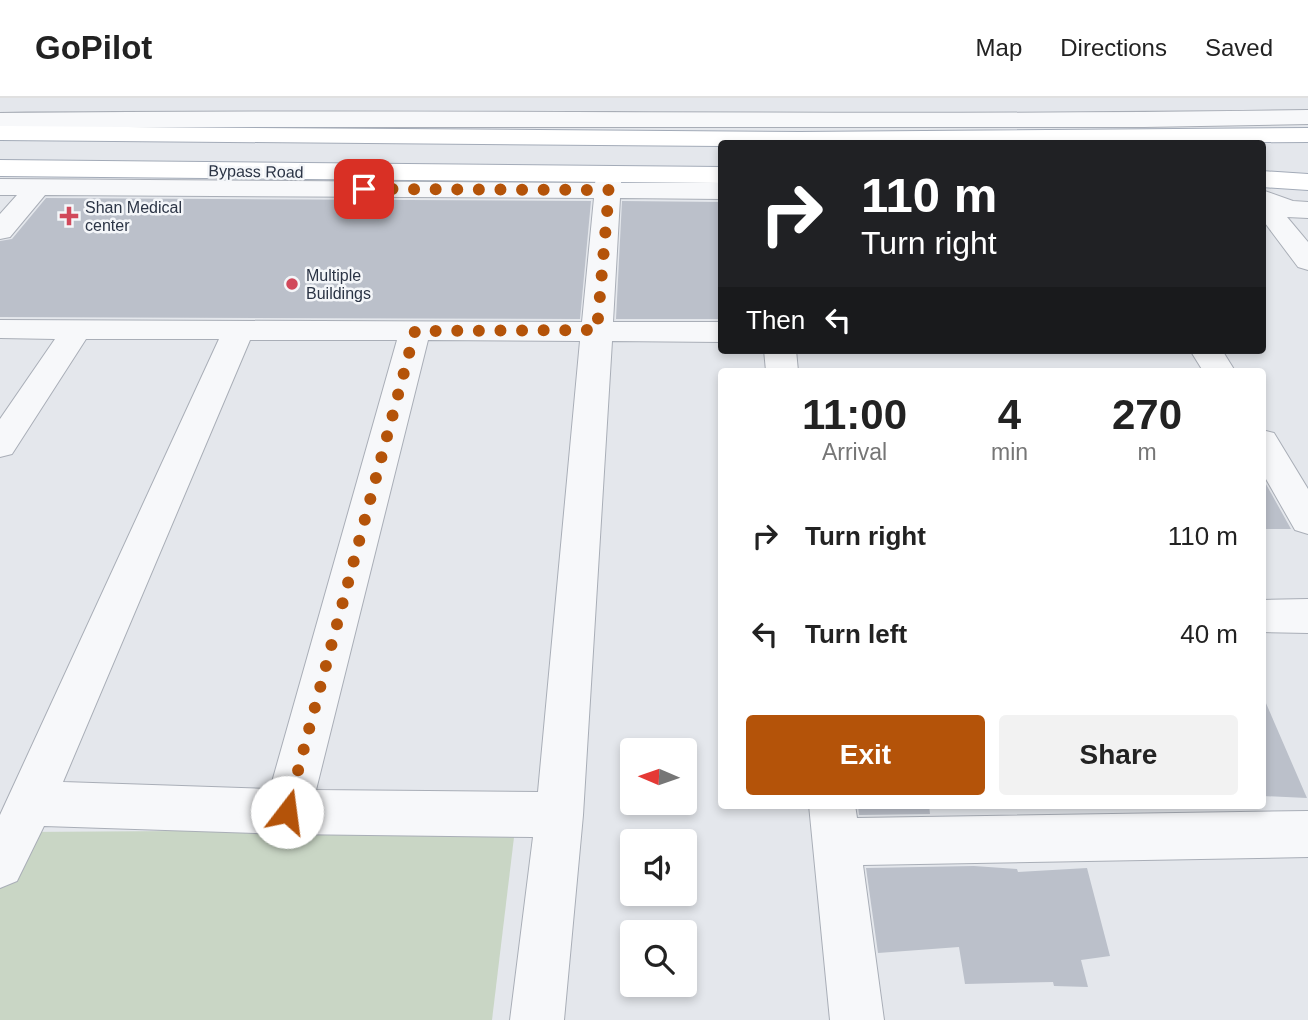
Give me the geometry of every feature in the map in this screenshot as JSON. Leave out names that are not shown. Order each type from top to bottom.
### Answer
[{"type":"main road","points":[[0,133],[624,119],[1308,135]]},
{"type":"main road","name":"Bypass Road","points":[[0,168],[609,182],[718,175]]},
{"type":"main road","points":[[1266,179],[1308,182]]},
{"type":"street","points":[[1064,98],[1079,122]]},
{"type":"street","points":[[0,120],[124,108],[624,119],[1079,122],[1308,117]]},
{"type":"street","points":[[537,1020],[559,816],[609,182]]},
{"type":"street","points":[[0,187],[609,182],[718,191]]},
{"type":"street","points":[[0,231],[38,187]]},
{"type":"street","points":[[1266,201],[1289,209],[1308,209]]},
{"type":"street","points":[[1266,205],[1308,261]]},
{"type":"street","points":[[0,328],[718,332]]},
{"type":"street","points":[[0,445],[77,329]]},
{"type":"street","points":[[0,864],[31,803],[239,330]]},
{"type":"street","points":[[287,812],[415,331]]},
{"type":"street","points":[[1266,455],[1308,520]]},
{"type":"street","points":[[1266,616],[1308,616]]},
{"type":"street","points":[[31,803],[287,812],[559,816]]},
{"type":"street","points":[[857,1020],[834,824],[1308,834]]},
{"type":"green space","points":[[515,829],[492,1020],[0,1020],[0,880],[22,832]]},
{"type":"building","name":"Multiple Buildings","points":[[46,198],[591,201],[580,319],[0,317],[0,241],[12,239]]},
{"type":"building","points":[[622,201],[718,202],[718,319],[616,319]]},
{"type":"building","points":[[1266,484],[1291,529],[1266,529]]},
{"type":"building","points":[[1266,703],[1307,798],[1266,796]]},
{"type":"building","points":[[858,809],[929,809],[930,814],[859,815]]},
{"type":"building","points":[[974,866],[1017,869],[1018,872],[1087,868],[1110,956],[1081,960],[1088,987],[1054,986],[1053,982],[965,984],[959,947],[878,953],[866,868]]},
{"type":"place","name":"Shan Medical center","points":[[69,216]]},
{"type":"place","name":"Multiple Buildings","points":[[292,284]]},
{"type":"route","points":[[287,812],[415,331],[597,330],[609,190],[364,189]]}]
